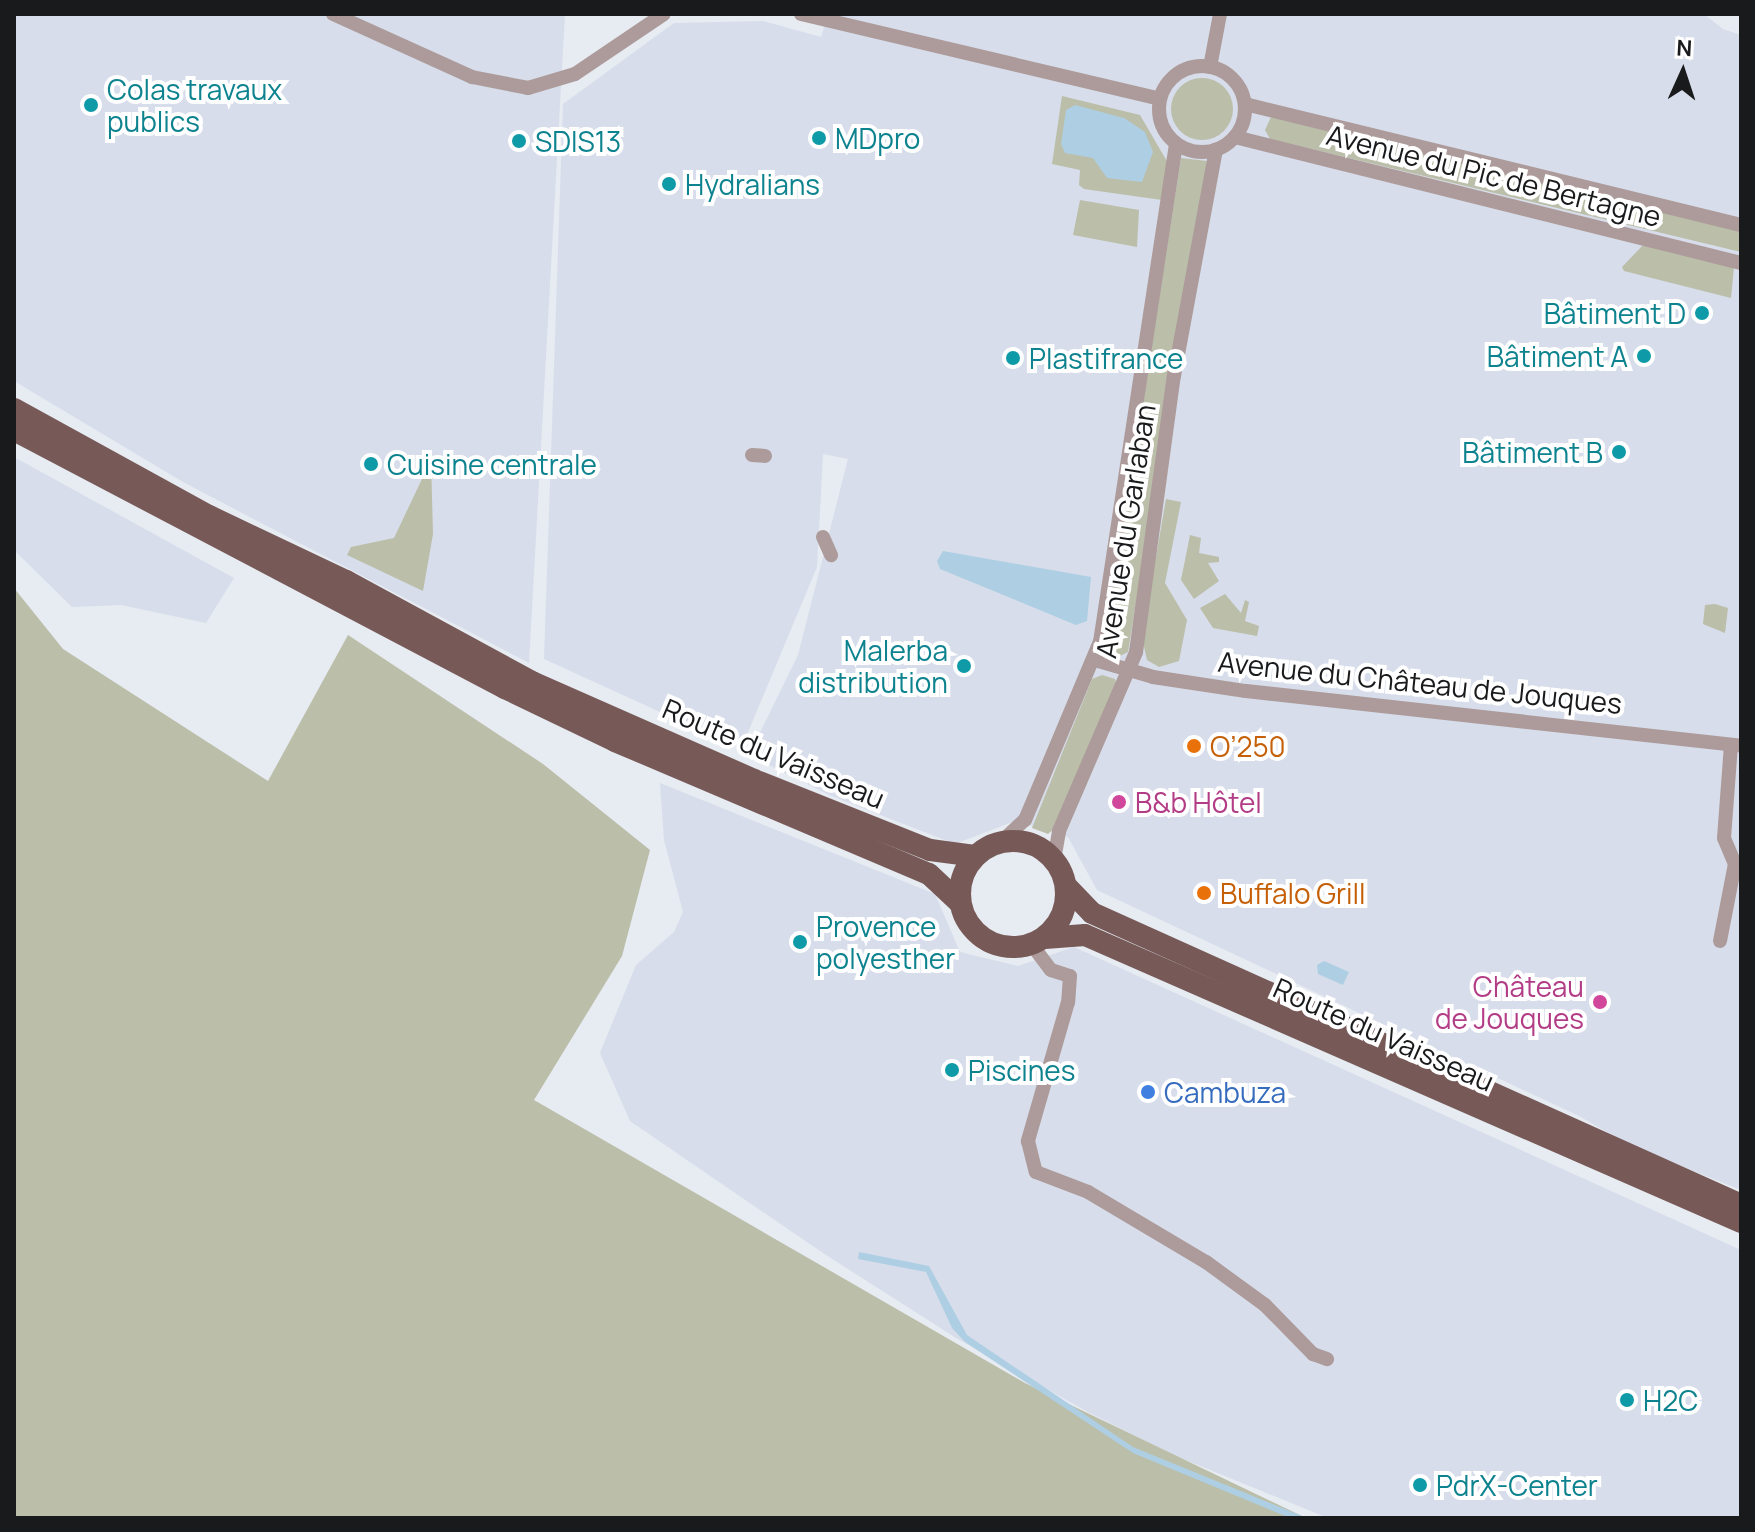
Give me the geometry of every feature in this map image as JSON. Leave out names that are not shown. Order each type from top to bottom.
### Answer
[{"type":"main road","name":"Route du Vaisseau","points":[[14,409],[209,516],[346,581],[554,691],[754,780],[930,850],[975,856]]},
{"type":"main road","name":"Route du Vaisseau","points":[[14,430],[492,681],[741,795],[929,874],[960,903]]},
{"type":"main road","points":[[1001,842],[1030,843],[1054,860],[1066,886],[1062,915],[1038,941],[1016,948],[986,941],[973,931],[960,903],[961,878],[975,856],[1001,842]]},
{"type":"main road","name":"Route du Vaisseau","points":[[1066,886],[1092,913],[1741,1205]]},
{"type":"main road","name":"Route du Vaisseau","points":[[1038,941],[1085,935],[1741,1222]]},
{"type":"street","points":[[333,14],[472,77],[528,88],[575,74],[664,14]]},
{"type":"street","points":[[801,14],[841,19],[1160,99]]},
{"type":"street","points":[[1210,67],[1220,14]]},
{"type":"street","points":[[1210,67],[1237,84],[1245,104],[1235,137],[1216,150],[1195,152],[1176,144],[1162,124],[1160,99],[1178,73],[1210,67]]},
{"type":"street","name":"Avenue du Pic de Bertagne","points":[[1245,104],[1741,225]]},
{"type":"street","name":"Avenue du Pic de Bertagne","points":[[1235,137],[1741,263]]},
{"type":"street","name":"Avenue du Garlaban","points":[[1001,842],[1025,820],[1095,660],[1176,144]]},
{"type":"street","name":"Avenue du Garlaban","points":[[1054,860],[1059,831],[1131,671],[1174,376],[1216,150]]},
{"type":"street","points":[[823,537],[831,555]]},
{"type":"street","name":"Avenue du Château de Jouques","points":[[1095,660],[1131,671],[1246,691],[1736,746]]},
{"type":"street","points":[[1720,941],[1735,864],[1724,838],[1736,746]]},
{"type":"street","points":[[1038,941],[1051,970],[1070,976],[1068,1002],[1033,1111],[1028,1141],[1036,1172],[1088,1192],[1206,1262],[1265,1305],[1313,1354],[1327,1359]]},
{"type":"shaded area","points":[[14,14],[565,14],[529,663],[183,482],[14,381]]},
{"type":"shaded area","points":[[828,14],[1704,14],[1723,29],[1741,35],[1741,1190],[1631,1146],[1579,1116],[1097,890],[1068,837],[1015,821],[955,844],[829,795],[749,755],[798,655],[848,459],[823,454],[817,567],[741,749],[544,659],[563,104],[674,23],[763,21],[821,37]]},
{"type":"shaded area","points":[[14,457],[234,578],[206,623],[121,605],[72,607],[14,550]]},
{"type":"shaded area","points":[[660,783],[935,894],[960,952],[1018,966],[1074,947],[1741,1250],[1741,1518],[1328,1518],[1171,1454],[1086,1411],[956,1338],[823,1253],[630,1121],[600,1053],[636,965],[674,932],[683,912],[664,840]]},
{"type":"green space","points":[[1202,78],[1224,87],[1233,109],[1224,131],[1202,140],[1180,131],[1171,109],[1180,87]]},
{"type":"green space","points":[[1062,96],[1140,115],[1168,163],[1162,200],[1084,189],[1079,185],[1080,170],[1052,164]]},
{"type":"green space","points":[[1271,117],[1741,229],[1741,252],[1270,139],[1265,130]]},
{"type":"green space","points":[[1181,158],[1207,161],[1128,652],[1118,657],[1105,645]]},
{"type":"green space","points":[[1080,200],[1139,210],[1137,247],[1073,235]]},
{"type":"green space","points":[[1644,244],[1734,267],[1731,298],[1624,271],[1622,267]]},
{"type":"green space","points":[[431,460],[433,534],[423,591],[347,555],[351,547],[394,538]]},
{"type":"green space","points":[[1166,499],[1181,502],[1165,583],[1187,620],[1179,661],[1159,667],[1147,660],[1142,638]]},
{"type":"green space","points":[[1190,535],[1201,538],[1199,553],[1219,557],[1219,562],[1208,563],[1219,581],[1194,599],[1181,580]]},
{"type":"green space","points":[[14,588],[63,649],[268,781],[348,635],[543,764],[650,850],[622,956],[534,1100],[1025,1383],[1306,1518],[14,1518]]},
{"type":"green space","points":[[1225,594],[1241,613],[1245,600],[1249,602],[1245,621],[1259,626],[1257,636],[1213,628],[1200,608]]},
{"type":"green space","points":[[1705,605],[1728,608],[1725,633],[1703,624]]},
{"type":"green space","points":[[1102,675],[1115,679],[1118,691],[1055,828],[1048,834],[1032,828],[1092,679]]},
{"type":"water","points":[[1075,105],[1124,118],[1145,132],[1153,152],[1142,182],[1107,178],[1093,158],[1065,153],[1061,144],[1066,110]]},
{"type":"water","points":[[943,551],[1091,577],[1087,621],[1076,625],[940,569],[937,561]]},
{"type":"water","points":[[1324,961],[1349,972],[1343,985],[1318,974],[1317,965]]},
{"type":"water","points":[[859,1252],[929,1266],[967,1335],[1133,1447],[1307,1518],[1290,1518],[1133,1453],[965,1342],[952,1328],[926,1272],[858,1259]]},
{"type":"place","name":"Colas travaux publics","points":[[91,105]]},
{"type":"place","name":"MDpro","points":[[819,138]]},
{"type":"place","name":"SDIS13","points":[[519,141]]},
{"type":"place","name":"Hydralians","points":[[669,184]]},
{"type":"place","name":"Bâtiment D","points":[[1702,313]]},
{"type":"place","name":"Bâtiment A","points":[[1644,356]]},
{"type":"place","name":"Plastifrance","points":[[1013,358]]},
{"type":"place","name":"Bâtiment B","points":[[1619,452]]},
{"type":"place","name":"Cuisine centrale","points":[[371,464]]},
{"type":"place","name":"Malerba distribution","points":[[964,666]]},
{"type":"place","name":"O’250","points":[[1194,746]]},
{"type":"place","name":"B&b Hôtel","points":[[1119,802]]},
{"type":"place","name":"Buffalo Grill","points":[[1204,893]]},
{"type":"place","name":"Provence polyesther","points":[[800,942]]},
{"type":"place","name":"Château de Jouques","points":[[1600,1002]]},
{"type":"place","name":"Piscines","points":[[952,1070]]},
{"type":"place","name":"Cambuza","points":[[1148,1092]]},
{"type":"place","name":"H2C","points":[[1627,1400]]},
{"type":"place","name":"PdrX-Center","points":[[1420,1485]]}]
